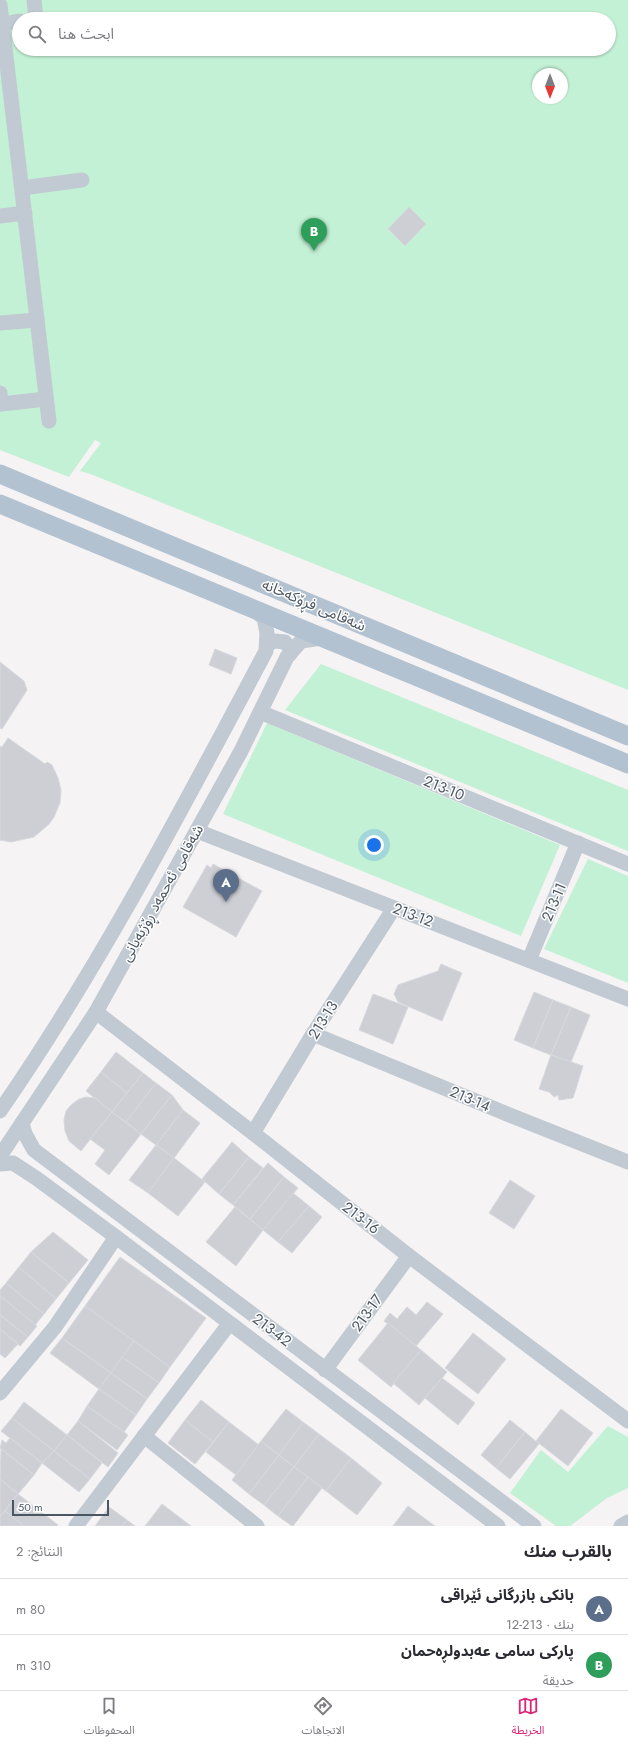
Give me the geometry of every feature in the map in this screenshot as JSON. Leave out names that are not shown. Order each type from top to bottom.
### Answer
[{"type":"main road","name":"شەقامی فڕۆکەخانە","points":[[0,474],[628,736]]},
{"type":"main road","name":"شەقامی فڕۆکەخانە","points":[[0,504],[628,764]]},
{"type":"street","points":[[34,0],[35,12]]},
{"type":"street","points":[[0,5],[3,24],[7,115],[22,188],[48,421]]},
{"type":"street","points":[[3,24],[12,22]]},
{"type":"street","points":[[22,188],[82,180]]},
{"type":"street","points":[[0,216],[25,213]]},
{"type":"street","points":[[0,323],[37,320]]},
{"type":"street","points":[[0,393],[1,404],[46,400]]},
{"type":"street","name":"شەقامی ئەحمەد ڕۆژبەیانی","points":[[0,1111],[60,1019],[121,918],[266,651],[267,644],[264,618],[252,609]]},
{"type":"street","name":"شەقامی ئەحمەد ڕۆژبەیانی","points":[[0,1156],[96,1012],[241,751],[290,654],[301,641],[322,638]]},
{"type":"street","points":[[267,644],[275,641],[285,642],[288,644],[290,654]]},
{"type":"street","name":"213-10","points":[[260,712],[628,864]]},
{"type":"street","name":"213-12","points":[[197,831],[628,999]]},
{"type":"street","name":"213-11","points":[[529,960],[578,843]]},
{"type":"street","name":"213-13","points":[[253,1133],[313,1034],[394,908]]},
{"type":"street","points":[[121,918],[142,930]]},
{"type":"street","name":"213-16","points":[[96,1012],[409,1256],[628,1421]]},
{"type":"street","name":"213-14","points":[[313,1034],[628,1162]]},
{"type":"street","name":"213-42","points":[[22,1123],[25,1134],[34,1150],[534,1526]]},
{"type":"street","name":"213-42","points":[[0,1164],[13,1163],[116,1237],[229,1324],[498,1526]]},
{"type":"street","points":[[0,1393],[55,1326],[116,1237]]},
{"type":"street","name":"213-17","points":[[325,1370],[409,1256]]},
{"type":"street","points":[[76,1526],[229,1324]]},
{"type":"street","points":[[144,1436],[257,1526]]},
{"type":"street","points":[[621,1526],[628,1522]]},
{"type":"green space","points":[[0,0],[628,0],[628,690],[80,471],[101,443],[95,440],[69,477],[0,450]]},
{"type":"green space","points":[[321,664],[628,790],[628,851],[285,710]]},
{"type":"green space","points":[[267,723],[560,845],[521,936],[223,814]]},
{"type":"green space","points":[[588,859],[628,876],[628,983],[544,949]]},
{"type":"green space","points":[[608,1426],[628,1437],[628,1488],[607,1498],[570,1526],[556,1526],[510,1493],[541,1450],[568,1472]]},
{"type":"building","points":[[409,207],[426,224],[405,246],[388,229]]},
{"type":"building","points":[[215,649],[237,658],[231,674],[209,665]]},
{"type":"building","points":[[0,662],[24,681],[27,690],[2,729],[0,728]]},
{"type":"building","points":[[8,738],[45,764],[47,762],[52,765],[58,778],[61,790],[60,803],[49,824],[34,837],[11,842],[0,840],[0,746],[2,747]]},
{"type":"building","points":[[213,864],[262,891],[236,937],[183,907],[207,865],[211,868]]},
{"type":"building","points":[[441,964],[462,973],[442,1021],[398,1002],[394,994],[398,985],[438,971]]},
{"type":"building","points":[[534,992],[553,1000],[533,1048],[514,1040]]},
{"type":"building","points":[[373,994],[408,1007],[393,1044],[359,1030]]},
{"type":"building","points":[[553,1000],[571,1007],[551,1055],[533,1048]]},
{"type":"building","points":[[571,1007],[590,1015],[571,1062],[551,1055]]},
{"type":"building","points":[[116,1052],[143,1073],[127,1093],[101,1072]]},
{"type":"building","points":[[551,1055],[583,1066],[573,1098],[559,1100],[558,1095],[554,1097],[549,1092],[539,1089]]},
{"type":"building","points":[[101,1072],[127,1093],[112,1112],[86,1091]]},
{"type":"building","points":[[143,1073],[156,1083],[126,1122],[112,1112]]},
{"type":"building","points":[[156,1083],[172,1095],[141,1134],[126,1122]]},
{"type":"building","points":[[172,1095],[183,1110],[156,1145],[141,1134]]},
{"type":"building","points":[[86,1097],[95,1098],[112,1112],[81,1151],[69,1141],[65,1131],[64,1120],[66,1111],[71,1105],[79,1099]]},
{"type":"building","points":[[183,1110],[200,1123],[174,1158],[156,1145]]},
{"type":"building","points":[[112,1112],[141,1134],[109,1175],[95,1164],[105,1150],[90,1139]]},
{"type":"building","points":[[232,1142],[249,1157],[219,1194],[202,1179]]},
{"type":"building","points":[[156,1145],[174,1158],[148,1193],[129,1180]]},
{"type":"building","points":[[249,1157],[263,1168],[233,1205],[219,1194]]},
{"type":"building","points":[[174,1158],[205,1182],[178,1216],[148,1193]]},
{"type":"building","points":[[268,1163],[284,1177],[250,1219],[233,1205]]},
{"type":"building","points":[[284,1177],[298,1188],[263,1230],[250,1219]]},
{"type":"building","points":[[510,1180],[535,1196],[514,1229],[489,1213]]},
{"type":"building","points":[[293,1193],[309,1206],[278,1242],[263,1230]]},
{"type":"building","points":[[309,1206],[322,1217],[292,1253],[278,1242]]},
{"type":"building","points":[[235,1207],[263,1230],[236,1266],[206,1242]]},
{"type":"building","points":[[53,1232],[88,1260],[69,1283],[31,1252]]},
{"type":"building","points":[[31,1252],[69,1283],[56,1299],[19,1267]]},
{"type":"building","points":[[120,1257],[206,1318],[170,1367],[85,1306]]},
{"type":"building","points":[[19,1267],[56,1299],[44,1314],[6,1283]]},
{"type":"building","points":[[6,1283],[44,1314],[35,1325],[0,1296],[0,1290]]},
{"type":"building","points":[[0,1296],[37,1326],[28,1337],[0,1315]]},
{"type":"building","points":[[427,1302],[443,1314],[416,1346],[384,1321],[390,1313],[397,1319],[407,1307],[416,1315]]},
{"type":"building","points":[[85,1306],[134,1341],[111,1373],[62,1338]]},
{"type":"building","points":[[0,1315],[28,1337],[20,1346],[0,1329]]},
{"type":"building","points":[[388,1323],[421,1350],[391,1387],[358,1360]]},
{"type":"building","points":[[0,1329],[18,1344],[5,1358],[0,1354]]},
{"type":"building","points":[[473,1333],[506,1359],[478,1394],[445,1368]]},
{"type":"building","points":[[62,1338],[111,1373],[99,1389],[50,1353]]},
{"type":"building","points":[[134,1341],[170,1367],[159,1383],[122,1357]]},
{"type":"building","points":[[421,1350],[447,1372],[419,1405],[393,1383]]},
{"type":"building","points":[[122,1357],[159,1383],[147,1399],[111,1373]]},
{"type":"building","points":[[111,1373],[147,1399],[136,1415],[99,1389]]},
{"type":"building","points":[[442,1378],[475,1403],[458,1425],[425,1398]]},
{"type":"building","points":[[99,1389],[136,1415],[124,1432],[87,1406]]},
{"type":"building","points":[[201,1400],[229,1422],[213,1442],[185,1420]]},
{"type":"building","points":[[24,1402],[67,1435],[54,1451],[12,1418]]},
{"type":"building","points":[[87,1406],[128,1435],[117,1450],[78,1421]]},
{"type":"building","points":[[286,1409],[303,1422],[279,1455],[261,1441]]},
{"type":"building","points":[[561,1409],[593,1433],[568,1466],[536,1441]]},
{"type":"building","points":[[12,1418],[54,1451],[42,1463],[1,1431]]},
{"type":"building","points":[[185,1420],[213,1442],[195,1464],[168,1443]]},
{"type":"building","points":[[510,1420],[525,1432],[496,1468],[481,1455]]},
{"type":"building","points":[[78,1421],[118,1453],[108,1467],[67,1435]]},
{"type":"building","points":[[229,1422],[259,1445],[236,1475],[206,1452]]},
{"type":"building","points":[[303,1422],[319,1434],[294,1467],[279,1455]]},
{"type":"building","points":[[525,1432],[539,1444],[510,1479],[496,1468]]},
{"type":"building","points":[[319,1434],[351,1458],[326,1491],[294,1467]]},
{"type":"building","points":[[67,1435],[102,1463],[90,1479],[54,1451]]},
{"type":"building","points":[[10,1438],[42,1463],[34,1475],[0,1448],[2,1440],[6,1443]]},
{"type":"building","points":[[261,1441],[279,1455],[249,1494],[232,1480]]},
{"type":"building","points":[[1,1449],[34,1475],[18,1494],[0,1479]]},
{"type":"building","points":[[54,1451],[90,1479],[79,1492],[42,1463]]},
{"type":"building","points":[[279,1455],[294,1467],[264,1505],[249,1494]]},
{"type":"building","points":[[351,1458],[382,1483],[357,1515],[326,1491]]},
{"type":"building","points":[[294,1467],[308,1477],[278,1516],[264,1505]]},
{"type":"building","points":[[308,1477],[322,1488],[292,1526],[278,1516]]},
{"type":"building","points":[[0,1479],[18,1494],[0,1517]]},
{"type":"building","points":[[18,1494],[58,1525],[24,1526],[5,1511]]},
{"type":"building","points":[[162,1504],[191,1526],[145,1526]]},
{"type":"building","points":[[408,1506],[435,1526],[393,1526]]},
{"type":"building","points":[[109,1507],[127,1520],[122,1526],[95,1526]]},
{"type":"building","points":[[5,1511],[24,1526],[0,1526],[0,1517]]},
{"type":"building","points":[[127,1520],[135,1526],[122,1526]]},
{"type":"place","name":"پارکی سامی عەبدولڕەحمان","points":[[314,251]]},
{"type":"place","name":"بانکی بازرگانی ئێراقی","points":[[226,902]]}]
